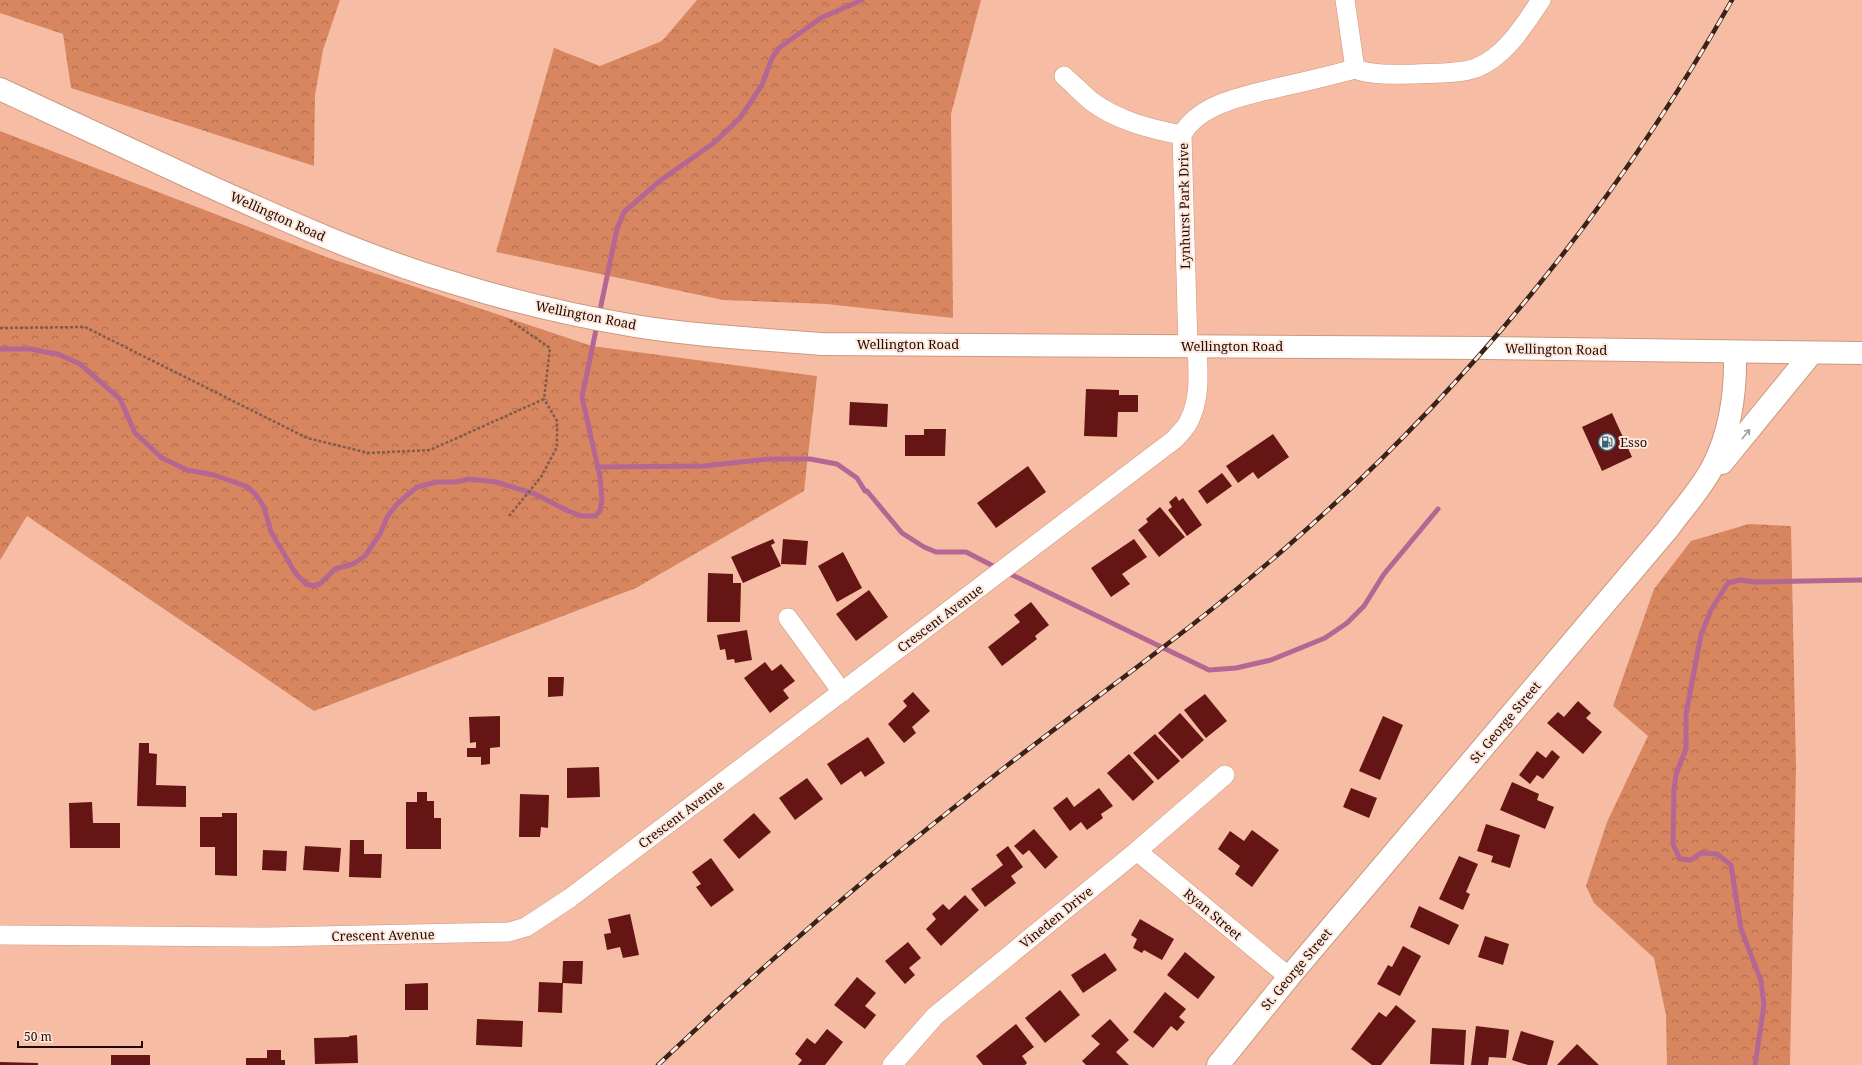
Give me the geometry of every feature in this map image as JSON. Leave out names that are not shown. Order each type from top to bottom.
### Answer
[{"type":"main road","name":"Wellington Road","points":[[0,89],[240,200],[347,246],[454,284],[563,312],[636,326],[729,337],[821,344],[1470,348],[1811,354],[1862,353]]},
{"type":"main road","name":"St. George Street","points":[[1218,1065],[1289,977],[1668,529],[1714,464],[1725,439],[1732,410],[1736,376],[1735,352]]},
{"type":"main road","points":[[1668,529],[1811,354]]},
{"type":"street","points":[[1345,0],[1355,69]]},
{"type":"street","name":"Lynhurst Park Drive","points":[[1192,346],[1182,135],[1186,128],[1202,114],[1229,101],[1355,69],[1378,75],[1433,73],[1476,68],[1494,57],[1510,43],[1541,0]]},
{"type":"street","points":[[1064,76],[1092,101],[1113,114],[1146,128],[1182,135]]},
{"type":"street","name":"Crescent Avenue","points":[[0,935],[269,937],[509,932],[526,927],[559,906],[1176,439],[1189,422],[1196,405],[1198,383],[1192,346]]},
{"type":"street","points":[[788,618],[842,692]]},
{"type":"street","name":"Vineden Drive","points":[[892,1065],[935,1016],[1137,852],[1225,775]]},
{"type":"street","name":"Ryan Street","points":[[1137,852],[1289,977]]},
{"type":"path","points":[[501,317],[508,320],[550,348],[544,399],[557,421],[557,447],[541,477],[509,516]]},
{"type":"path","points":[[0,328],[85,327],[307,438],[369,453],[430,450],[544,399]]},
{"type":"green space","points":[[0,0],[340,0],[323,50],[315,95],[314,166],[71,88],[63,34],[0,13]]},
{"type":"green space","points":[[697,0],[981,0],[951,114],[953,318],[827,304],[723,300],[496,252],[554,48],[600,66],[662,41]]},
{"type":"green space","points":[[0,131],[329,258],[592,346],[817,376],[804,491],[636,588],[314,711],[27,516],[0,560]]},
{"type":"green space","points":[[1749,524],[1791,526],[1796,768],[1790,1065],[1667,1065],[1666,1015],[1654,958],[1594,903],[1586,886],[1607,822],[1648,736],[1613,706],[1654,589],[1691,541]]},
{"type":"building","points":[[1086,389],[1119,390],[1119,395],[1138,395],[1138,412],[1118,412],[1117,437],[1084,436]]},
{"type":"building","points":[[850,402],[888,404],[887,427],[849,425]]},
{"type":"building","name":"Esso","points":[[1612,413],[1632,457],[1602,471],[1582,427]]},
{"type":"building","points":[[924,429],[946,429],[945,456],[905,456],[905,435],[924,435]]},
{"type":"building","points":[[1273,434],[1289,457],[1258,479],[1253,472],[1238,483],[1226,466]]},
{"type":"building","points":[[1028,466],[1046,492],[996,528],[977,503]]},
{"type":"building","points":[[1222,473],[1232,486],[1207,504],[1198,491]]},
{"type":"building","points":[[1176,496],[1179,501],[1183,498],[1202,525],[1187,536],[1168,510],[1172,507],[1169,502]]},
{"type":"building","points":[[1160,507],[1185,537],[1159,557],[1138,530],[1148,522],[1146,519]]},
{"type":"building","points":[[773,539],[775,543],[771,545],[781,566],[743,583],[731,557]]},
{"type":"building","points":[[783,539],[808,541],[806,565],[781,564]]},
{"type":"building","points":[[1134,539],[1147,557],[1122,574],[1130,584],[1111,597],[1091,568]]},
{"type":"building","points":[[843,552],[862,588],[837,602],[818,566]]},
{"type":"building","points":[[708,573],[733,574],[733,583],[741,583],[740,622],[707,622]]},
{"type":"building","points":[[869,590],[888,617],[856,641],[836,614]]},
{"type":"building","points":[[1031,602],[1049,625],[1035,636],[1037,639],[1002,666],[988,647],[1020,622],[1014,615]]},
{"type":"building","points":[[747,630],[752,660],[735,663],[734,659],[727,660],[725,649],[720,650],[717,635]]},
{"type":"building","points":[[765,662],[772,671],[781,664],[795,681],[783,690],[789,698],[770,713],[744,678]]},
{"type":"building","points":[[548,677],[564,677],[563,696],[548,697]]},
{"type":"building","points":[[913,692],[930,711],[912,727],[916,733],[904,743],[888,724],[907,706],[903,701]]},
{"type":"building","points":[[1205,694],[1227,721],[1206,738],[1184,710]]},
{"type":"building","points":[[1578,701],[1591,713],[1586,718],[1602,732],[1583,754],[1547,723],[1558,712],[1564,717]]},
{"type":"building","points":[[1180,713],[1204,740],[1182,759],[1158,733]]},
{"type":"building","points":[[500,716],[500,747],[490,748],[490,764],[481,765],[481,757],[467,757],[467,748],[476,748],[476,742],[470,743],[469,717]]},
{"type":"building","points":[[1383,716],[1403,725],[1380,780],[1359,771]]},
{"type":"building","points":[[1155,734],[1180,761],[1158,780],[1133,753]]},
{"type":"building","points":[[868,737],[885,763],[865,777],[861,771],[841,785],[827,764]]},
{"type":"building","points":[[139,743],[149,743],[149,753],[157,754],[156,785],[186,786],[186,807],[137,806]]},
{"type":"building","points":[[1552,750],[1560,757],[1543,779],[1537,775],[1530,784],[1519,775],[1537,751],[1546,758]]},
{"type":"building","points":[[1129,754],[1154,782],[1133,801],[1107,773]]},
{"type":"building","points":[[599,767],[600,797],[567,798],[567,768]]},
{"type":"building","points":[[807,778],[823,799],[795,820],[779,798]]},
{"type":"building","points":[[1512,782],[1539,794],[1537,800],[1554,807],[1545,829],[1500,810]]},
{"type":"building","points":[[1099,788],[1113,806],[1101,814],[1103,818],[1087,830],[1081,822],[1070,831],[1053,808],[1067,797],[1074,807]]},
{"type":"building","points":[[1351,788],[1377,798],[1369,818],[1343,807]]},
{"type":"building","points":[[417,792],[427,792],[427,801],[434,801],[434,818],[441,818],[441,849],[406,849],[406,802],[417,802]]},
{"type":"building","points":[[520,794],[549,795],[548,828],[541,827],[540,837],[519,837]]},
{"type":"building","points":[[92,802],[93,823],[120,823],[120,848],[70,848],[69,803]]},
{"type":"building","points":[[222,813],[237,813],[237,876],[215,875],[215,847],[200,847],[200,817],[222,817]]},
{"type":"building","points":[[754,813],[771,832],[739,859],[723,840]]},
{"type":"building","points":[[1486,824],[1520,835],[1510,868],[1491,862],[1493,856],[1477,851]]},
{"type":"building","points":[[1034,829],[1058,857],[1045,869],[1029,850],[1023,855],[1014,846]]},
{"type":"building","points":[[1252,830],[1279,850],[1252,887],[1235,874],[1240,866],[1218,849],[1230,831],[1244,841]]},
{"type":"building","points":[[350,840],[364,840],[364,854],[382,854],[381,878],[349,877]]},
{"type":"building","points":[[305,846],[341,848],[339,872],[303,870]]},
{"type":"building","points":[[1008,846],[1023,867],[1011,876],[1016,883],[985,907],[971,889],[1003,865],[996,855]]},
{"type":"building","points":[[263,850],[287,851],[286,871],[262,870]]},
{"type":"building","points":[[1459,856],[1478,864],[1466,892],[1470,894],[1463,910],[1439,899]]},
{"type":"building","points":[[711,858],[734,890],[711,907],[696,887],[701,884],[692,872]]},
{"type":"building","points":[[965,895],[979,910],[941,946],[926,929],[936,919],[932,914],[943,904],[949,910]]},
{"type":"building","points":[[1419,906],[1459,925],[1449,945],[1410,927]]},
{"type":"building","points":[[630,914],[639,955],[623,958],[620,947],[607,950],[604,934],[611,933],[608,919]]},
{"type":"building","points":[[1140,919],[1174,939],[1162,960],[1144,950],[1142,953],[1133,948],[1137,939],[1131,935]]},
{"type":"building","points":[[1485,936],[1509,944],[1503,965],[1478,957]]},
{"type":"building","points":[[908,942],[921,958],[909,968],[915,975],[905,984],[885,961]]},
{"type":"building","points":[[1403,946],[1421,956],[1400,996],[1377,984],[1388,965],[1392,967]]},
{"type":"building","points":[[1185,952],[1215,977],[1198,999],[1167,975]]},
{"type":"building","points":[[1105,953],[1117,970],[1083,993],[1071,975]]},
{"type":"building","points":[[563,961],[583,961],[582,984],[563,983],[562,1013],[538,1012],[539,982],[562,983]]},
{"type":"building","points":[[857,977],[876,993],[865,1006],[876,1015],[865,1029],[834,1005]]},
{"type":"building","points":[[428,983],[428,1010],[405,1010],[405,984]]},
{"type":"building","points":[[1060,990],[1080,1015],[1045,1043],[1025,1018]]},
{"type":"building","points":[[1165,992],[1186,1009],[1179,1017],[1185,1022],[1177,1031],[1171,1026],[1153,1048],[1133,1032]]},
{"type":"building","points":[[1396,1005],[1416,1021],[1381,1065],[1372,1065],[1351,1049],[1379,1012],[1386,1017]]},
{"type":"building","points":[[477,1019],[523,1021],[522,1047],[476,1045]]},
{"type":"building","points":[[1110,1019],[1129,1040],[1116,1052],[1129,1065],[1086,1065],[1082,1061],[1100,1044],[1091,1036]]},
{"type":"building","points":[[1016,1024],[1034,1047],[1022,1056],[1027,1063],[1025,1065],[983,1065],[976,1056]]},
{"type":"building","points":[[1476,1026],[1509,1030],[1506,1058],[1489,1057],[1488,1065],[1471,1065]]},
{"type":"building","points":[[1432,1028],[1466,1030],[1464,1065],[1430,1064]]},
{"type":"building","points":[[827,1029],[843,1042],[825,1065],[798,1065],[802,1060],[795,1054],[807,1038],[815,1044]]},
{"type":"building","points":[[1521,1031],[1554,1041],[1547,1065],[1528,1065],[1512,1060]]},
{"type":"building","points":[[357,1035],[358,1063],[315,1064],[314,1038],[349,1037]]},
{"type":"building","points":[[1577,1044],[1599,1065],[1557,1065]]},
{"type":"building","points":[[267,1050],[281,1050],[281,1060],[285,1060],[285,1065],[246,1065],[246,1058],[267,1058]]},
{"type":"building","points":[[111,1055],[150,1055],[150,1065],[111,1065]]},
{"type":"building","points":[[0,1062],[38,1063],[38,1065],[0,1065]]},
{"type":"waterway","points":[[599,315],[617,229],[624,212],[661,180],[715,142],[740,118],[762,85],[772,58],[779,48],[821,18],[862,0]]},
{"type":"waterway","points":[[0,349],[31,349],[58,354],[80,364],[120,399],[135,433],[162,458],[187,470],[214,475],[248,487],[256,495],[264,507],[271,532],[296,574],[306,584],[313,586],[320,584],[335,569],[353,564],[365,556],[380,534],[387,517],[397,504],[417,487],[437,482],[456,482],[469,479],[496,482],[535,494],[568,511],[582,516],[595,516],[600,511],[602,501],[600,477],[582,397],[597,325]]},
{"type":"waterway","points":[[597,467],[704,466],[768,459],[810,459],[837,464],[857,478],[865,491],[867,491],[902,533],[924,547],[936,552],[966,552],[999,569]]},
{"type":"waterway","points":[[1006,572],[1209,670],[1236,668],[1271,660],[1325,638],[1347,623],[1364,606],[1384,574],[1438,509]]},
{"type":"waterway","points":[[1755,1065],[1764,1005],[1761,981],[1741,929],[1731,865],[1717,854],[1701,853],[1691,860],[1680,859],[1673,844],[1674,790],[1676,774],[1686,749],[1686,714],[1701,635],[1711,610],[1728,583],[1740,580],[1755,582],[1862,580]]},
{"type":"railway","points":[[658,1065],[739,989],[908,844],[1032,746],[1218,604],[1290,544],[1355,485],[1417,423],[1477,358],[1534,291],[1588,221],[1639,149],[1687,76],[1732,0]]},
{"type":"place","name":"Esso","points":[[1607,442]]}]
